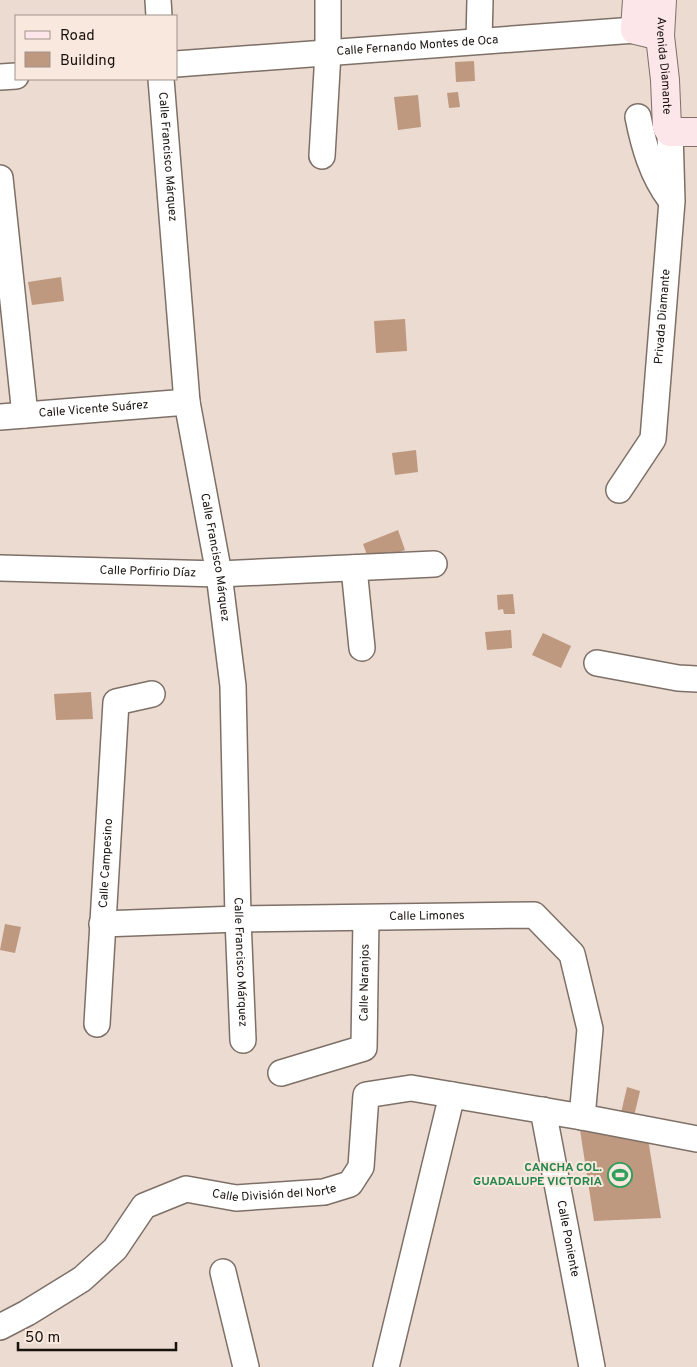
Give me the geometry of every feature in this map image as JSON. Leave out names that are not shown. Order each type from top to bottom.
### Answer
[{"type":"main road","name":"Avenida Diamante","points":[[637,0],[664,80],[667,127],[670,132]]},
{"type":"main road","name":"Avenida Diamante","points":[[647,33],[662,0]]},
{"type":"main road","points":[[670,132],[697,132]]},
{"type":"street","points":[[158,0],[159,15]]},
{"type":"street","points":[[322,156],[328,53],[328,0]]},
{"type":"street","points":[[479,41],[480,0]]},
{"type":"street","name":"Calle Fernando Montes de Oca","points":[[178,64],[479,41],[647,33]]},
{"type":"street","points":[[0,77],[15,76]]},
{"type":"street","name":"Calle Francisco Márquez","points":[[162,80],[187,402],[220,574],[233,686],[238,920],[243,1040]]},
{"type":"street","points":[[638,117],[647,154],[659,185],[672,201]]},
{"type":"street","name":"Privada Diamante","points":[[620,490],[653,439],[672,201],[670,132]]},
{"type":"street","points":[[0,178],[25,415]]},
{"type":"street","name":"Calle Vicente Suárez","points":[[0,417],[187,402]]},
{"type":"street","name":"Calle Porfirio Díaz","points":[[0,568],[220,574],[434,564]]},
{"type":"street","points":[[354,568],[362,648]]},
{"type":"street","points":[[597,663],[678,678],[697,679]]},
{"type":"street","name":"Calle Campesino","points":[[98,1024],[102,924],[116,702],[152,694]]},
{"type":"street","name":"Calle Limones","points":[[102,924],[534,915],[572,954],[590,1028],[582,1117]]},
{"type":"street","name":"Calle Naranjos","points":[[281,1073],[364,1048],[366,918]]},
{"type":"street","name":"Calle División del Norte","points":[[0,1326],[82,1279],[116,1249],[144,1206],[186,1189],[236,1198],[324,1192],[350,1184],[361,1167],[366,1095],[411,1088],[543,1110],[697,1139]]},
{"type":"street","points":[[386,1367],[452,1095]]},
{"type":"street","name":"Calle Poniente","points":[[543,1110],[592,1367]]},
{"type":"street","points":[[224,1272],[246,1367]]},
{"type":"building","points":[[474,61],[475,81],[456,82],[455,62]]},
{"type":"building","points":[[458,92],[460,107],[449,108],[447,93]]},
{"type":"building","points":[[418,95],[421,127],[398,130],[394,97]]},
{"type":"building","points":[[61,277],[64,301],[32,305],[28,282]]},
{"type":"building","points":[[405,319],[407,351],[376,353],[374,321]]},
{"type":"building","points":[[416,450],[418,472],[395,475],[392,453]]},
{"type":"building","points":[[398,530],[405,550],[370,563],[363,544]]},
{"type":"building","points":[[513,594],[515,614],[504,614],[503,609],[498,610],[497,595]]},
{"type":"building","points":[[511,630],[512,648],[487,650],[485,632]]},
{"type":"building","points":[[543,633],[571,646],[561,668],[532,655]]},
{"type":"building","points":[[91,692],[93,719],[56,720],[54,694]]},
{"type":"building","points":[[5,924],[21,927],[15,953],[0,950]]},
{"type":"building","points":[[627,1087],[640,1091],[634,1116],[621,1113]]},
{"type":"building","points":[[580,1130],[647,1133],[661,1218],[594,1221]]},
{"type":"place","name":"CANCHA COL. GUADALUPE VICTORIA","points":[[620,1175]]}]
